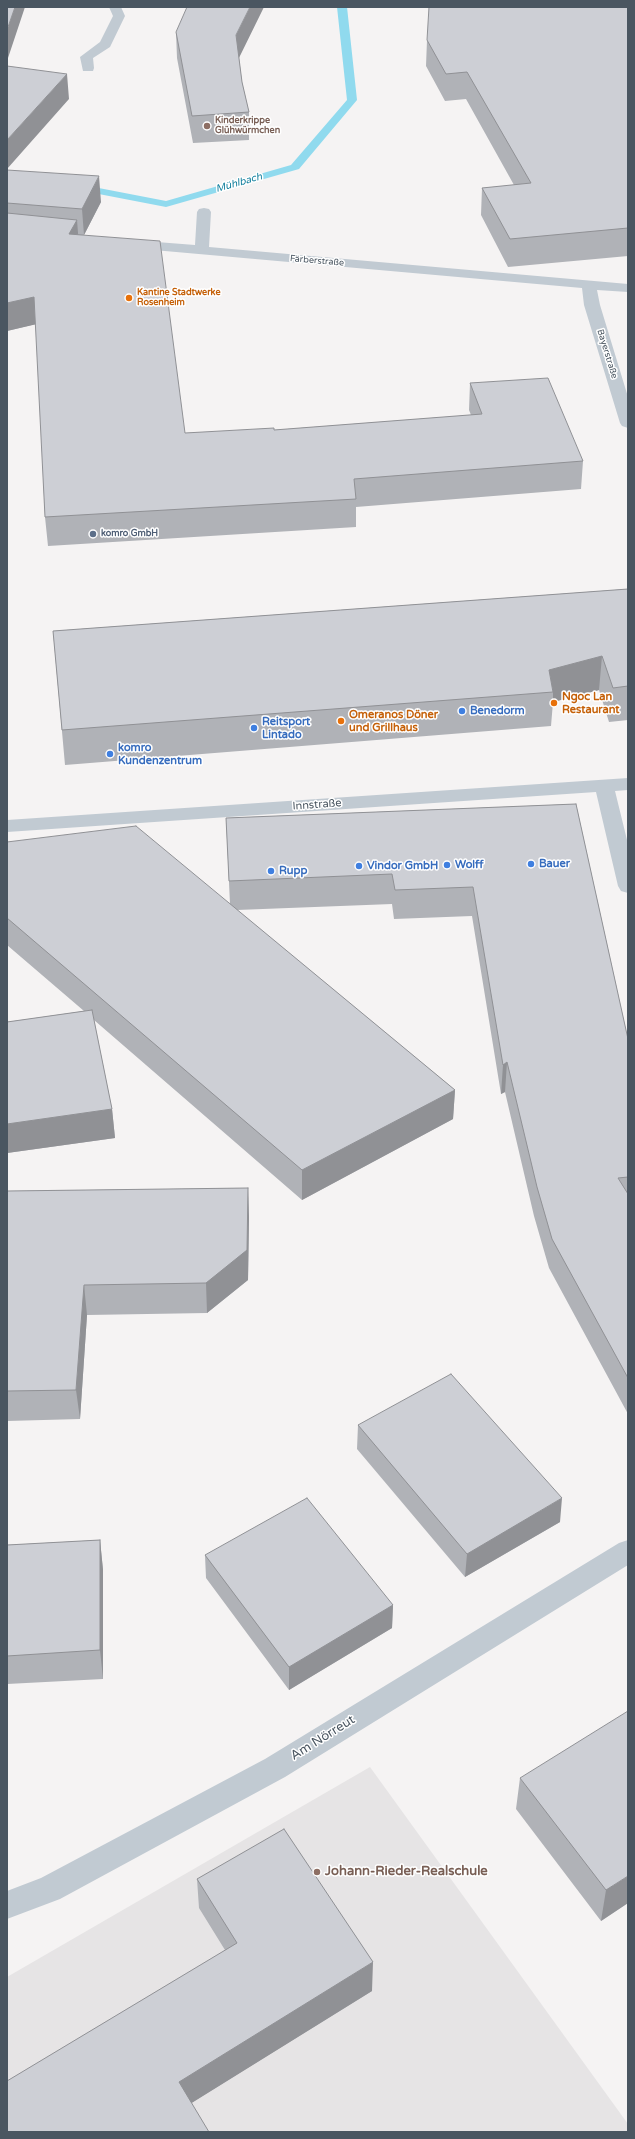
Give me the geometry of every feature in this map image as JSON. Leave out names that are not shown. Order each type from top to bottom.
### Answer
[{"type":"street","points":[[88,68],[86,57],[105,44],[120,16],[115,7]]},
{"type":"street","points":[[202,250],[204,212]]},
{"type":"street","name":"Färberstraße","points":[[117,243],[628,288]]},
{"type":"street","name":"Bayerstraße","points":[[589,285],[592,304],[628,423]]},
{"type":"street","name":"Innstraße","points":[[7,826],[628,784]]},
{"type":"street","points":[[604,785],[628,886]]},
{"type":"street","name":"Am Nörreut","points":[[7,1905],[50,1889],[275,1768],[628,1551]]},
{"type":"shaded area","name":"Johann-Rieder-Realschule","points":[[370,1767],[628,2124],[628,2132],[7,2132],[7,1977]]},
{"type":"building","points":[[7,7],[15,7],[7,30]]},
{"type":"building","points":[[187,7],[250,7],[236,35],[242,82],[249,112],[192,116],[176,32]]},
{"type":"building","points":[[429,7],[628,7],[628,228],[510,239],[482,188],[531,183],[467,72],[446,74],[427,40]]},
{"type":"building","points":[[7,66],[67,74],[7,140]]},
{"type":"building","points":[[7,170],[99,176],[82,209],[7,203]]},
{"type":"building","points":[[7,213],[77,220],[69,234],[160,241],[185,433],[274,428],[274,430],[482,414],[470,383],[548,378],[583,461],[354,479],[356,499],[45,517],[34,297],[7,303]]},
{"type":"building","points":[[628,589],[628,686],[613,688],[602,656],[549,670],[553,692],[62,730],[53,631]]},
{"type":"building","points":[[576,804],[628,1039],[628,1177],[618,1178],[628,1194],[628,1378],[552,1239],[537,1187],[507,1062],[503,1065],[473,887],[395,890],[392,874],[229,881],[226,818]]},
{"type":"building","points":[[136,826],[455,1090],[302,1170],[7,918],[7,842]]},
{"type":"building","points":[[92,1010],[112,1109],[7,1124],[7,1022]]},
{"type":"building","points":[[248,1188],[247,1250],[206,1283],[84,1285],[76,1390],[7,1391],[7,1191]]},
{"type":"building","points":[[451,1374],[562,1498],[467,1554],[358,1425]]},
{"type":"building","points":[[307,1498],[393,1605],[289,1667],[205,1555]]},
{"type":"building","points":[[100,1540],[100,1650],[7,1656],[7,1545]]},
{"type":"building","points":[[628,1711],[628,1876],[606,1890],[520,1778]]},
{"type":"building","name":"Johann-Rieder-Realschule","points":[[284,1829],[373,1962],[179,2082],[209,2132],[7,2132],[7,2081],[237,1943],[197,1879]]},
{"type":"waterway","name":"Mühlbach","points":[[78,187],[166,204],[295,167],[352,100],[342,7]]},
{"type":"place","name":"Kinderkrippe Glühwürmchen","points":[[207,126]]},
{"type":"place","name":"Kantine Stadtwerke Rosenheim","points":[[129,298]]},
{"type":"place","name":"komro GmbH","points":[[93,534]]},
{"type":"place","name":"Ngoc Lan Restaurant","points":[[554,703]]},
{"type":"place","name":"Benedorm","points":[[462,711]]},
{"type":"place","name":"Omeranos Döner und Grillhaus","points":[[341,721]]},
{"type":"place","name":"Reitsport Lintado","points":[[254,728]]},
{"type":"place","name":"komro Kundenzentrum","points":[[110,754]]},
{"type":"place","name":"Bauer","points":[[531,864]]},
{"type":"place","name":"Wolff","points":[[447,865]]},
{"type":"place","name":"Vindor GmbH","points":[[359,866]]},
{"type":"place","name":"Rupp","points":[[271,871]]},
{"type":"place","name":"Johann-Rieder-Realschule","points":[[317,1872]]}]
